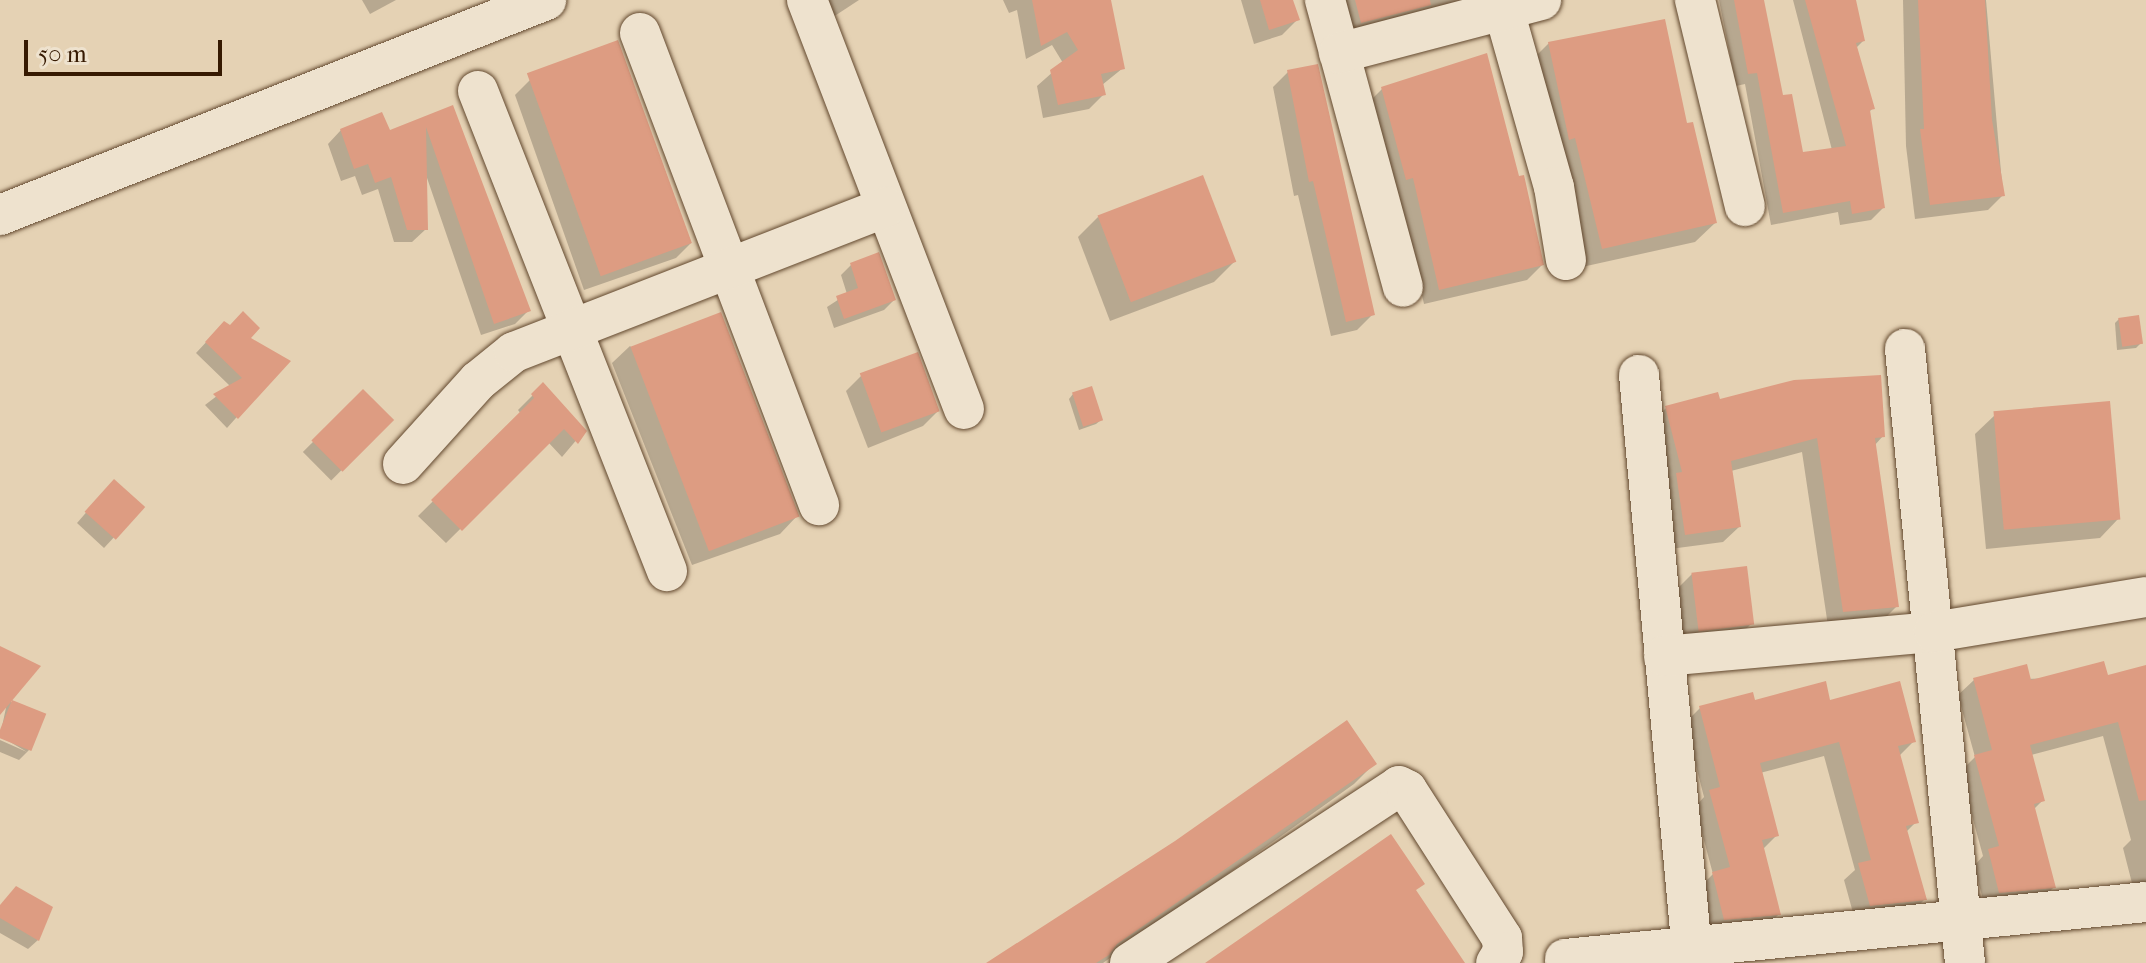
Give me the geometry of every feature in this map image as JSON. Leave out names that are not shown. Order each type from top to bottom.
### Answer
[{"type":"street","points":[[0,215],[546,0]]},
{"type":"street","points":[[807,0],[964,409]]},
{"type":"street","points":[[1325,0],[1403,287]]},
{"type":"street","points":[[1695,0],[1745,206]]},
{"type":"street","points":[[1339,53],[1515,3],[1554,187],[1566,260]]},
{"type":"street","points":[[640,33],[819,505]]},
{"type":"street","points":[[478,91],[667,571]]},
{"type":"street","points":[[403,464],[500,361],[572,329],[886,207]]},
{"type":"street","points":[[1905,349],[1965,963]]},
{"type":"street","points":[[1639,375],[1692,955]]},
{"type":"street","points":[[1664,656],[1934,632],[2146,597]]},
{"type":"street","points":[[1130,963],[1399,786],[1407,790],[1502,938],[1503,952],[1496,963]]},
{"type":"street","points":[[1565,959],[1692,955],[1961,920],[2146,902]]},
{"type":"building","points":[[1032,0],[1111,0],[1125,69],[1101,74],[1106,95],[1058,105],[1050,70],[1078,50],[1067,32],[1041,46]]},
{"type":"building","points":[[1260,0],[1293,0],[1300,20],[1269,30]]},
{"type":"building","points":[[1355,0],[1430,0],[1431,5],[1361,23]]},
{"type":"building","points":[[1734,0],[1764,0],[1783,95],[1792,94],[1803,152],[1846,146],[1805,0],[1856,0],[1865,41],[1856,43],[1875,109],[1870,110],[1885,208],[1852,214],[1850,201],[1783,213],[1757,73],[1748,74]]},
{"type":"building","points":[[1918,0],[1985,0],[1992,120],[2005,196],[1930,205],[1920,129],[1924,129]]},
{"type":"building","points":[[1665,19],[1687,123],[1693,122],[1717,223],[1602,249],[1575,138],[1569,140],[1548,42]]},
{"type":"building","points":[[618,40],[692,243],[601,276],[527,73]]},
{"type":"building","points":[[1487,53],[1519,176],[1524,175],[1544,265],[1439,290],[1413,178],[1406,180],[1381,87]]},
{"type":"building","points":[[1318,64],[1375,315],[1346,322],[1313,181],[1309,182],[1287,70]]},
{"type":"building","points":[[453,105],[531,311],[494,324],[426,127],[428,230],[407,230],[391,177],[375,183],[368,164],[354,169],[340,129],[382,112],[390,130]]},
{"type":"building","points":[[1203,175],[1236,262],[1131,302],[1098,215]]},
{"type":"building","points":[[879,252],[896,300],[844,319],[836,296],[858,288],[850,263]]},
{"type":"building","points":[[243,311],[260,328],[251,338],[291,361],[238,419],[213,394],[242,378],[205,342],[224,321],[230,325]]},
{"type":"building","points":[[721,312],[799,516],[709,551],[630,347]]},
{"type":"building","points":[[2139,315],[2143,344],[2122,347],[2118,318]]},
{"type":"building","points":[[918,352],[940,411],[881,432],[860,373]]},
{"type":"building","points":[[1881,375],[1885,437],[1875,438],[1899,607],[1843,612],[1817,438],[1731,461],[1741,527],[1685,535],[1676,473],[1682,472],[1665,406],[1718,392],[1720,399],[1794,380]]},
{"type":"building","points":[[543,382],[587,431],[578,444],[564,429],[462,531],[431,500],[534,398],[531,394]]},
{"type":"building","points":[[1092,386],[1103,420],[1083,427],[1072,392]]},
{"type":"building","points":[[363,389],[394,420],[342,472],[311,441]]},
{"type":"building","points":[[2110,401],[2120,520],[2004,530],[1993,411]]},
{"type":"building","points":[[114,479],[145,507],[116,540],[85,512]]},
{"type":"building","points":[[1747,566],[1754,625],[1699,631],[1691,573]]},
{"type":"building","points":[[0,646],[41,666],[0,715]]},
{"type":"building","points":[[2104,661],[2108,675],[2146,665],[2146,800],[2139,801],[2118,722],[2030,745],[2045,801],[2034,804],[2056,888],[1999,893],[1988,849],[1999,846],[1974,755],[1992,750],[1973,678],[2027,664],[2031,680]]},
{"type":"building","points":[[1826,681],[1830,700],[1900,681],[1916,742],[1898,746],[1919,823],[1906,826],[1927,900],[1870,906],[1858,863],[1871,860],[1839,742],[1760,763],[1779,836],[1762,840],[1781,915],[1724,920],[1712,872],[1730,867],[1709,790],[1720,787],[1699,706],[1753,692],[1755,700]]},
{"type":"building","points":[[12,700],[46,714],[31,751],[0,738],[0,730]]},
{"type":"building","points":[[1347,720],[1377,764],[1117,944],[1109,955],[1096,963],[986,963],[1175,841]]},
{"type":"building","points":[[1391,834],[1425,884],[1416,890],[1465,963],[1205,963]]},
{"type":"building","points":[[16,886],[53,907],[39,941],[0,918],[0,905]]}]
